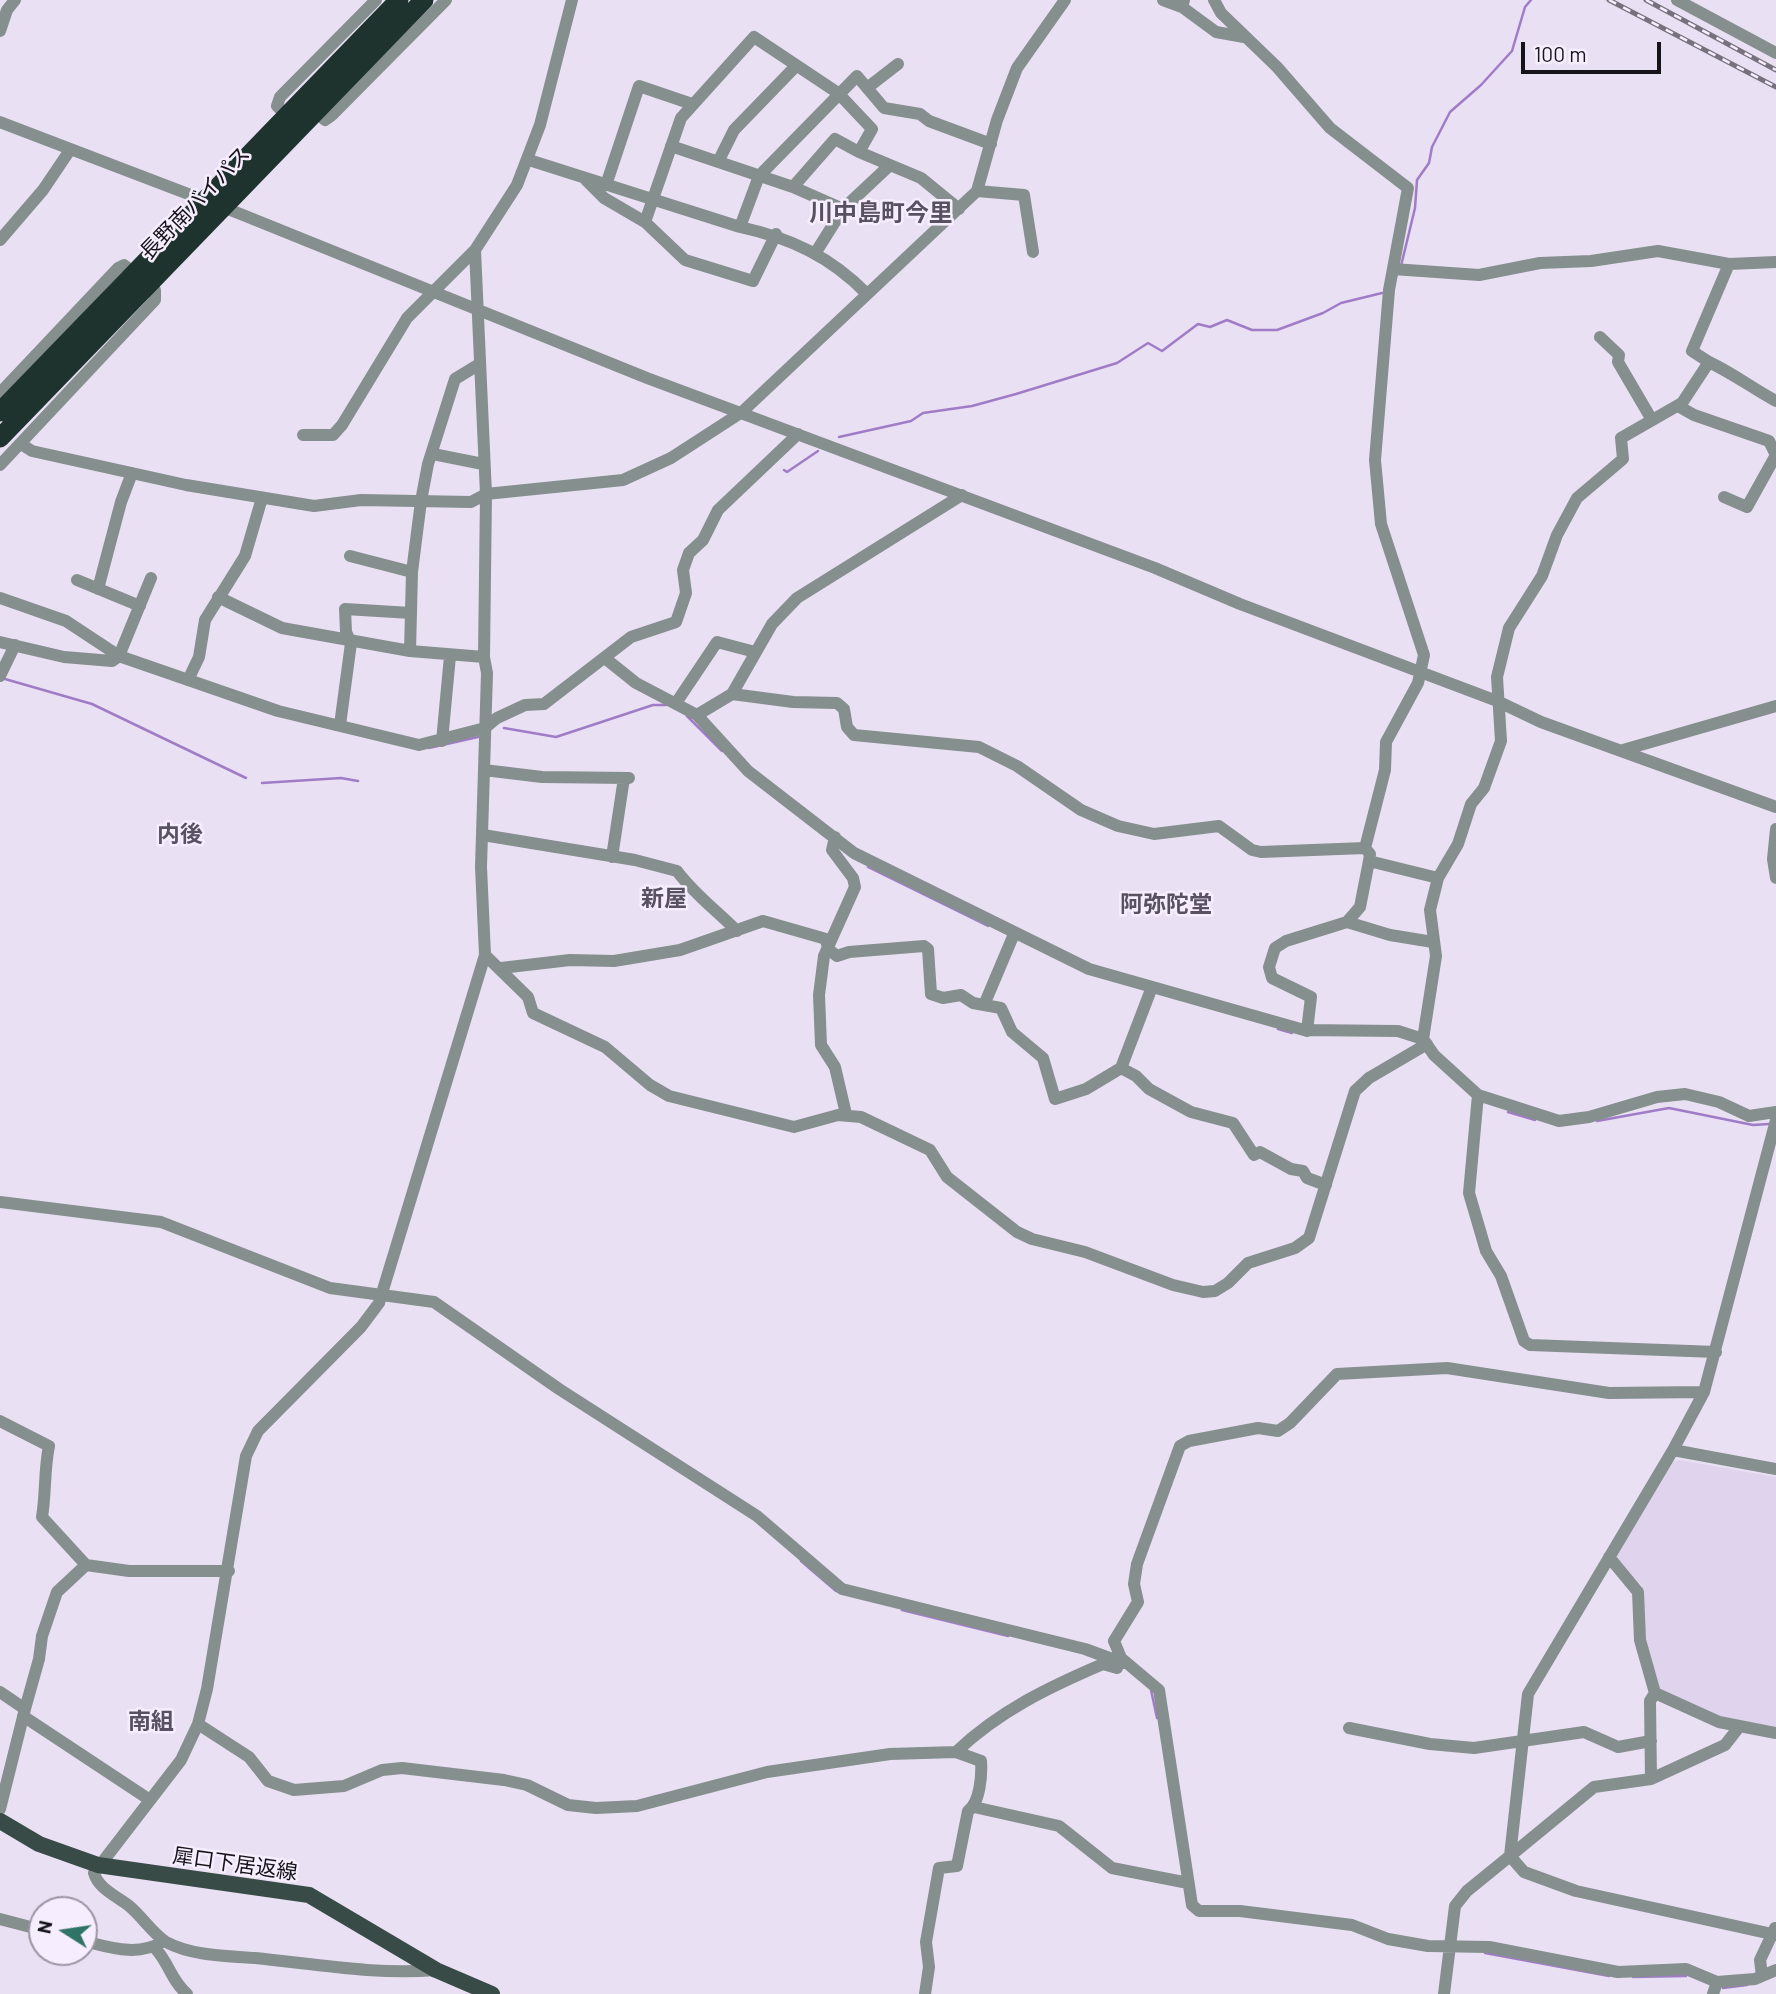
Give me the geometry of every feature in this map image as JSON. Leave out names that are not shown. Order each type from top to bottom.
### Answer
[{"type":"highway","name":"長野南バイパス","points":[[214,205],[286,116],[399,0]]},
{"type":"highway","name":"長野南バイパス","points":[[0,438],[142,279],[214,205],[316,112],[424,0]]},
{"type":"highway","name":"長野南バイパス","points":[[0,412],[142,279]]},
{"type":"main road","name":"犀口下居返線","points":[[0,1821],[39,1844],[98,1865],[309,1895],[436,1970],[485,1993]]},
{"type":"street","points":[[0,31],[7,10],[15,0]]},
{"type":"street","points":[[286,116],[277,106],[280,97],[376,0]]},
{"type":"street","points":[[316,112],[325,120],[332,115],[446,0]]},
{"type":"street","points":[[303,435],[333,435],[342,425],[407,318],[432,290],[475,250],[517,185],[528,160],[558,63],[572,0]]},
{"type":"street","points":[[21,444],[32,451],[132,473],[314,506],[361,500],[471,502],[485,494],[623,480],[671,458],[742,411],[976,191],[1017,68],[1065,0]]},
{"type":"street","points":[[1163,0],[1183,3],[1216,32],[1244,37]]},
{"type":"street","points":[[1214,0],[1221,13],[1278,67],[1330,128],[1408,188],[1393,269],[1375,460],[1381,524],[1424,655],[1422,673],[1386,742],[1385,769],[1365,848]]},
{"type":"street","points":[[1677,0],[1776,53]]},
{"type":"street","points":[[645,222],[681,118],[754,37],[795,67],[838,93],[872,129],[859,152]]},
{"type":"street","points":[[867,88],[898,64]]},
{"type":"street","points":[[718,162],[734,130],[795,67]]},
{"type":"street","points":[[740,227],[759,176],[857,76],[884,108],[920,114],[929,121],[991,144]]},
{"type":"street","points":[[606,185],[639,86],[692,104]]},
{"type":"street","points":[[0,122],[351,261],[432,290],[647,378],[742,411],[962,495],[1497,701],[1541,722],[1776,807]]},
{"type":"street","points":[[793,187],[835,139],[921,178],[959,208]]},
{"type":"street","points":[[671,146],[793,187],[843,209]]},
{"type":"street","points":[[0,240],[43,190],[70,150]]},
{"type":"street","points":[[528,160],[740,227],[776,234],[816,253],[849,276],[867,294]]},
{"type":"street","points":[[816,253],[843,209],[890,165]]},
{"type":"street","points":[[583,177],[604,198],[645,222],[685,260],[753,281],[776,234]]},
{"type":"street","points":[[976,191],[1024,195],[1033,252]]},
{"type":"street","points":[[187,1994],[173,1981],[159,1944],[131,1908],[96,1881],[93,1873],[181,1760],[198,1724],[229,1571],[246,1456],[258,1431],[362,1327],[380,1298],[485,955],[481,867],[487,673],[484,657],[485,494],[475,250]]},
{"type":"street","points":[[1393,269],[1479,275],[1540,263],[1591,261],[1658,251],[1729,264],[1776,262]]},
{"type":"street","points":[[1729,264],[1692,351],[1743,378],[1748,386],[1776,401]]},
{"type":"street","points":[[0,393],[118,268],[124,265],[155,290],[155,300],[0,466]]},
{"type":"street","points":[[1600,337],[1619,355],[1618,362],[1653,420]]},
{"type":"street","points":[[485,955],[528,997],[533,1013],[605,1047],[650,1085],[669,1096],[794,1127],[846,1114],[861,1117],[930,1150],[947,1177],[1017,1232],[1032,1239],[1086,1252],[1173,1285],[1203,1292],[1215,1291],[1228,1283],[1248,1263],[1295,1248],[1309,1238],[1355,1091],[1369,1078],[1425,1042],[1436,956],[1430,910],[1438,878],[1458,844],[1471,804],[1484,789],[1501,741],[1497,677],[1509,628],[1542,576],[1557,536],[1577,498],[1623,459],[1621,438],[1678,405],[1709,362]]},
{"type":"street","points":[[410,651],[412,572],[421,501],[455,379],[478,365]]},
{"type":"street","points":[[1678,405],[1694,415],[1772,437],[1776,455],[1747,507],[1724,497]]},
{"type":"street","points":[[0,598],[66,621],[119,656],[278,711],[419,745],[485,728],[497,718],[525,705],[544,704],[606,659],[631,637],[676,622],[686,593],[683,570],[690,553],[703,540],[718,510],[798,434]]},
{"type":"street","points":[[433,454],[483,464]]},
{"type":"street","points":[[98,589],[121,502],[132,473]]},
{"type":"street","points":[[697,715],[732,694],[772,624],[797,598],[962,495]]},
{"type":"street","points":[[188,680],[199,657],[205,620],[245,556],[262,498]]},
{"type":"street","points":[[349,555],[412,572]]},
{"type":"street","points":[[0,642],[64,657],[112,661],[119,656],[151,578]]},
{"type":"street","points":[[77,580],[140,606]]},
{"type":"street","points":[[218,597],[282,628],[351,643],[450,656],[484,657]]},
{"type":"street","points":[[340,725],[351,643],[346,632],[345,609],[411,613]]},
{"type":"street","points":[[676,703],[717,642],[755,652]]},
{"type":"street","points":[[0,676],[15,645]]},
{"type":"street","points":[[442,740],[450,656]]},
{"type":"street","points":[[606,659],[636,683],[697,715],[748,771],[877,867],[1089,969],[1307,1031],[1398,1031],[1425,1042],[1450,1071],[1478,1095],[1559,1121],[1589,1117],[1657,1097],[1685,1094],[1719,1102],[1749,1116],[1776,1112]]},
{"type":"street","points":[[732,694],[793,702],[837,703],[844,709],[847,727],[854,735],[979,747],[1017,766],[1081,810],[1118,826],[1154,834],[1219,826],[1252,850],[1261,852],[1365,848]]},
{"type":"street","points":[[1623,750],[1776,706]]},
{"type":"street","points":[[484,770],[542,777],[626,778],[612,857]]},
{"type":"street","points":[[1776,829],[1773,859],[1776,878]]},
{"type":"street","points":[[483,835],[677,871],[693,894],[704,900],[737,931]]},
{"type":"street","points":[[835,837],[832,850],[853,878],[855,887],[820,971],[818,1024],[821,1045],[835,1067],[846,1114]]},
{"type":"street","points":[[1307,1031],[1311,997],[1272,978],[1269,967],[1275,948],[1286,941],[1347,922],[1360,908],[1370,854],[1365,848]]},
{"type":"street","points":[[1369,861],[1438,878]]},
{"type":"street","points":[[501,968],[570,960],[614,961],[691,947],[763,921],[816,934],[826,939],[828,949],[837,956],[849,952],[924,946],[929,949],[931,993],[943,998],[961,995],[984,1005],[1001,1008],[1012,1032],[1038,1051],[1055,1099],[1086,1089],[1121,1068],[1152,987]]},
{"type":"street","points":[[1347,922],[1390,935],[1433,942]]},
{"type":"street","points":[[984,1005],[1014,934]]},
{"type":"street","points":[[1121,1068],[1136,1076],[1149,1089],[1191,1112],[1233,1123],[1254,1155],[1260,1152],[1291,1169],[1303,1171],[1307,1178],[1326,1185]]},
{"type":"street","points":[[1478,1095],[1469,1193],[1486,1251],[1501,1276],[1524,1341],[1530,1345],[1716,1352]]},
{"type":"street","points":[[1762,1976],[1760,1960],[1775,1932],[1576,1891],[1524,1872],[1510,1856],[1528,1694],[1673,1450],[1704,1392],[1776,1120]]},
{"type":"street","points":[[0,1202],[162,1222],[330,1288],[380,1298],[434,1302],[559,1389],[757,1516],[842,1589],[1085,1649],[1133,1667]]},
{"type":"street","points":[[1704,1392],[1609,1393],[1447,1368],[1337,1374],[1290,1423],[1278,1431],[1258,1428],[1183,1442],[1177,1451],[1165,1493],[1151,1522],[1137,1564],[1134,1584],[1138,1602],[1114,1641],[1121,1658],[1159,1690],[1185,1883],[1192,1905],[1199,1911],[1240,1911],[1352,1925],[1388,1939],[1448,1946],[1489,1947],[1618,1972],[1686,1969],[1715,1988],[1776,1970]]},
{"type":"street","points":[[0,1421],[49,1446],[45,1466],[47,1489],[42,1517],[86,1565],[129,1571],[229,1571]]},
{"type":"street","points":[[1673,1450],[1776,1469]]},
{"type":"street","points":[[1609,1557],[1638,1592],[1640,1640],[1655,1693],[1650,1701],[1651,1779]]},
{"type":"street","points":[[0,1809],[39,1659],[42,1636],[57,1592],[86,1565]]},
{"type":"street","points":[[956,1752],[990,1721],[1046,1690],[1103,1664],[1131,1672],[1133,1667]]},
{"type":"street","points":[[0,1692],[24,1713],[150,1800]]},
{"type":"street","points":[[1655,1693],[1719,1722],[1776,1733]]},
{"type":"street","points":[[198,1724],[248,1757],[268,1781],[294,1790],[344,1786],[382,1770],[402,1768],[504,1780],[527,1785],[568,1805],[596,1808],[637,1806],[767,1772],[890,1754],[956,1752],[981,1761],[983,1776],[974,1807],[968,1811],[957,1866],[939,1868],[926,1942],[929,1967],[925,1994]]},
{"type":"street","points":[[1444,1994],[1455,1906],[1467,1891],[1594,1787],[1651,1779],[1725,1745],[1739,1727]]},
{"type":"street","points":[[1349,1728],[1430,1744],[1474,1748],[1584,1732],[1618,1747],[1651,1741]]},
{"type":"street","points":[[974,1807],[1059,1826],[1112,1868],[1185,1883]]},
{"type":"street","points":[[0,1919],[28,1926]]},
{"type":"street","points":[[98,1944],[136,1952],[159,1944],[229,1957],[411,1972],[436,1970]]},
{"type":"shaded area","points":[[1679,1460],[1776,1477],[1776,1728],[1721,1718],[1658,1690],[1644,1643],[1642,1586],[1617,1559],[1617,1551],[1672,1462]]},
{"type":"waterway","points":[[1401,266],[1415,208],[1417,180],[1429,163],[1432,147],[1450,112],[1481,85],[1512,51],[1525,7],[1531,0]]},
{"type":"waterway","points":[[839,437],[911,421],[923,413],[972,406],[1016,394],[1117,363],[1148,343],[1162,351],[1198,324],[1210,327],[1227,320],[1252,330],[1277,330],[1323,313],[1341,303],[1382,293]]},
{"type":"waterway","points":[[784,470],[787,472],[818,451]]},
{"type":"waterway","points":[[5,679],[92,704],[246,778]]},
{"type":"waterway","points":[[504,728],[556,737],[653,705],[666,705]]},
{"type":"waterway","points":[[687,716],[722,751]]},
{"type":"waterway","points":[[429,748],[478,737]]},
{"type":"waterway","points":[[262,783],[341,778],[358,781]]},
{"type":"waterway","points":[[868,867],[988,926]]},
{"type":"waterway","points":[[1278,1029],[1292,1033]]},
{"type":"waterway","points":[[1597,1121],[1669,1108],[1753,1125],[1769,1124]]},
{"type":"waterway","points":[[1508,1112],[1535,1120]]},
{"type":"waterway","points":[[801,1561],[836,1591]]},
{"type":"waterway","points":[[902,1610],[1008,1636]]},
{"type":"waterway","points":[[1151,1690],[1157,1718]]},
{"type":"waterway","points":[[1485,1953],[1609,1976]]},
{"type":"waterway","points":[[1633,1977],[1686,1976]]},
{"type":"waterway","points":[[1723,1988],[1747,1985]]},
{"type":"railway","points":[[1609,0],[1776,87]]},
{"type":"railway","points":[[1646,0],[1776,70]]},
{"type":"district","name":"川中島町今里","points":[[881,213]]},
{"type":"district","name":"内後","points":[[180,834]]},
{"type":"district","name":"新屋","points":[[664,898]]},
{"type":"district","name":"阿弥陀堂","points":[[1166,904]]},
{"type":"district","name":"南組","points":[[151,1721]]}]
